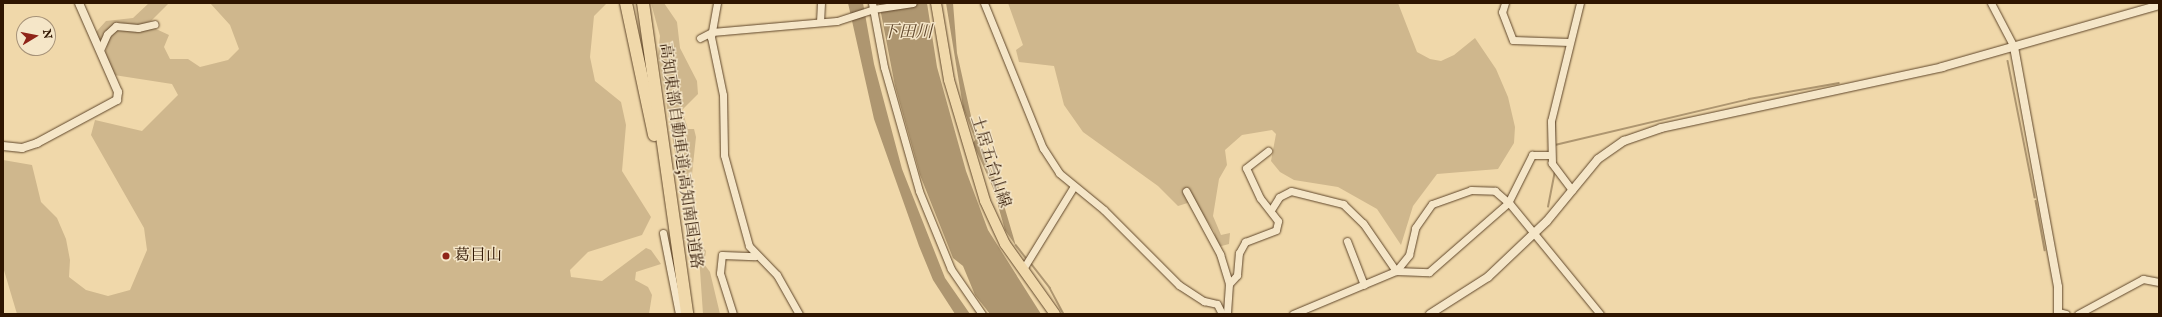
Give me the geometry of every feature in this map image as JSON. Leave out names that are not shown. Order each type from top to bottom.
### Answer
[{"type":"highway","points":[[626,3],[670,212]]},
{"type":"highway","name":"高知東部自動車道;高知南国道路","points":[[644,3],[660,100],[661,134],[670,212],[687,314]]},
{"type":"main road","name":"土居五台山線","points":[[936,3],[949,80],[977,178],[994,224],[1026,264],[1055,314]]},
{"type":"street","points":[[3,146],[22,148],[36,143],[117,100],[118,92],[80,3]]},
{"type":"street","points":[[717,3],[712,32],[723,95],[721,142],[746,236],[755,256],[777,275],[799,314]]},
{"type":"street","points":[[820,22],[821,3]]},
{"type":"street","points":[[700,38],[712,32],[837,21],[862,14],[874,7],[913,3]]},
{"type":"street","points":[[984,3],[1043,148],[1059,173],[1104,210],[1179,285],[1204,301],[1217,304],[1222,314]]},
{"type":"street","points":[[1505,3],[1502,12],[1513,40],[1569,42]]},
{"type":"street","points":[[1572,190],[1552,163],[1552,107],[1580,3]]},
{"type":"street","points":[[1991,3],[2014,47],[2058,287],[2061,313]]},
{"type":"street","points":[[1430,314],[1488,277],[1534,233],[1610,150],[1641,134],[1918,74],[2159,5]]},
{"type":"street","points":[[874,7],[884,67],[919,191],[951,269],[982,314]]},
{"type":"street","points":[[100,50],[107,34],[116,26],[138,28],[155,24]]},
{"type":"street","points":[[1229,284],[1237,274],[1239,253],[1245,242],[1276,230],[1278,221],[1271,210],[1260,198],[1246,168],[1268,151]]},
{"type":"street","points":[[1293,314],[1396,271],[1432,270],[1508,203],[1532,155],[1551,155]]},
{"type":"street","points":[[1026,264],[1074,186]]},
{"type":"street","points":[[1396,271],[1409,255],[1415,228],[1436,201],[1472,190],[1494,191],[1508,203],[1534,233],[1600,314]]},
{"type":"street","points":[[1186,191],[1214,240],[1229,284],[1227,314]]},
{"type":"street","points":[[1271,210],[1279,197],[1291,191],[1343,204],[1363,223],[1396,271]]},
{"type":"street","points":[[663,233],[678,314]]},
{"type":"street","points":[[1347,241],[1364,285]]},
{"type":"street","points":[[733,314],[720,273],[722,255],[755,256]]},
{"type":"street","points":[[2078,314],[2143,279],[2159,282]]},
{"type":"shaded area","points":[[149,3],[169,3],[151,21],[140,25],[116,22],[100,41],[96,32],[106,21],[133,18]]},
{"type":"shaded area","points":[[210,3],[607,3],[594,16],[590,57],[595,81],[621,102],[626,125],[622,171],[651,217],[642,235],[588,252],[570,270],[571,277],[602,281],[646,248],[651,250],[661,264],[636,272],[635,280],[648,287],[652,295],[649,314],[17,314],[3,267],[3,160],[32,165],[41,202],[57,218],[66,239],[70,260],[69,277],[86,290],[108,296],[130,290],[147,250],[144,228],[91,135],[95,120],[142,131],[178,95],[172,84],[114,75],[105,55],[108,41],[115,31],[156,29],[169,35],[164,47],[170,59],[188,59],[200,67],[228,60],[239,49],[230,25]]},
{"type":"shaded area","points":[[651,3],[664,3],[677,22],[680,48],[697,81],[698,94],[682,110],[688,129],[694,129],[696,137],[691,184],[687,184],[678,170],[658,55],[660,36]]},
{"type":"shaded area","points":[[1008,3],[1398,3],[1417,52],[1430,59],[1441,61],[1454,55],[1475,38],[1496,69],[1508,97],[1515,127],[1514,143],[1498,169],[1437,174],[1413,206],[1401,245],[1377,209],[1338,187],[1294,180],[1280,172],[1271,161],[1276,134],[1272,130],[1242,135],[1225,150],[1227,165],[1219,179],[1213,216],[1221,235],[1230,233],[1229,244],[1218,247],[1214,231],[1194,201],[1178,206],[1158,186],[1083,132],[1064,105],[1054,66],[1019,62],[1016,50],[1023,45]]},
{"type":"shaded area","points":[[698,241],[706,251],[704,264],[710,272],[720,314],[703,314]]},
{"type":"water","points":[[848,3],[863,3],[874,64],[902,169],[945,278],[970,314],[955,314],[933,280],[919,246],[874,119]]},
{"type":"water","name":"下田川","points":[[879,3],[927,3],[937,67],[966,171],[988,230],[1041,314],[990,314],[975,295],[963,266],[953,258],[920,175],[895,86]]},
{"type":"water","points":[[946,3],[953,3],[957,53],[975,134],[998,185],[1016,246],[1005,230],[993,188],[973,143],[975,140],[963,107]]},
{"type":"waterway","points":[[2008,61],[2035,197]]},
{"type":"waterway","points":[[1555,145],[1749,99],[1839,83]]},
{"type":"waterway","points":[[1555,118],[1555,146]]},
{"type":"waterway","points":[[1548,207],[1555,172]]},
{"type":"waterway","points":[[2036,201],[2045,250]]},
{"type":"waterway","points":[[1016,245],[1026,258]]},
{"type":"waterway","points":[[1030,262],[1050,288],[1064,314]]},
{"type":"place","name":"葛目山","points":[[446,256]]}]
